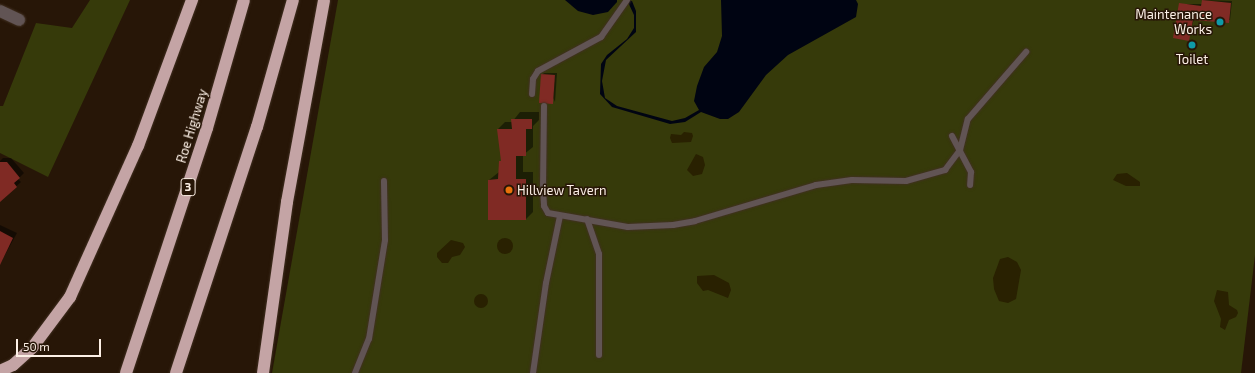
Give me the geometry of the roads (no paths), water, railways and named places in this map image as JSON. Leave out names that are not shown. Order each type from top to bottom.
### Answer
[{"type":"highway","points":[[0,372],[13,365],[32,348],[70,296],[138,146],[192,0]]},
{"type":"highway","name":"Roe Highway","points":[[126,373],[207,128],[244,0]]},
{"type":"highway","points":[[176,373],[255,134],[293,0]]},
{"type":"highway","points":[[263,373],[287,202],[324,0]]},
{"type":"street","points":[[0,11],[19,20]]},
{"type":"lane","points":[[532,94],[533,79],[538,72],[601,37],[627,0]]},
{"type":"lane","points":[[544,106],[544,206],[548,213],[628,227],[695,221],[816,185],[852,180],[906,181],[929,177],[945,170],[960,150],[968,119],[1026,52]]},
{"type":"lane","points":[[952,136],[971,172],[970,185]]},
{"type":"lane","points":[[355,373],[369,339],[385,240],[384,181]]},
{"type":"lane","points":[[533,373],[546,284],[560,216]]},
{"type":"lane","points":[[587,219],[599,254],[599,355]]},
{"type":"place","name":"Maintenance Works","points":[[1220,22]]},
{"type":"place","name":"Toilet","points":[[1192,45]]},
{"type":"place","name":"Hillview Tavern","points":[[509,190]]}]
